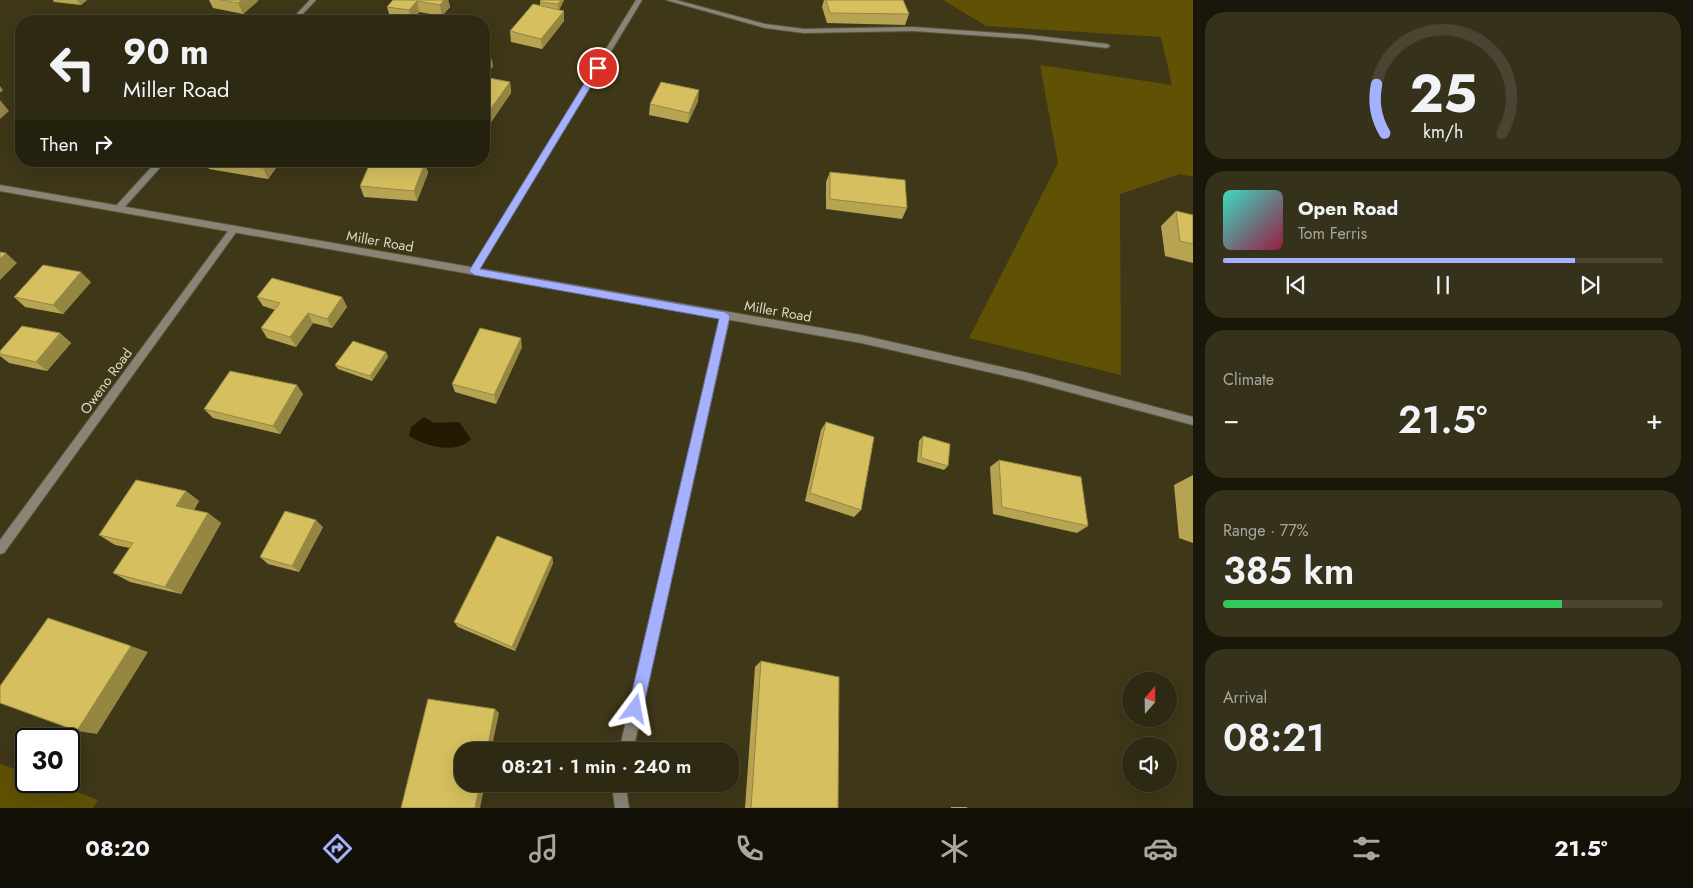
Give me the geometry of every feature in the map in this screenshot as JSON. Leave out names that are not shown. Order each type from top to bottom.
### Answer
[{"type":"street","points":[[299,15],[313,0]]},
{"type":"street","points":[[474,271],[639,0]]},
{"type":"street","points":[[669,0],[765,26],[840,32],[912,29],[1107,46]]},
{"type":"street","points":[[118,209],[156,167]]},
{"type":"street","name":"Miller Road","points":[[0,188],[861,339],[980,364],[1106,396],[1193,421]]},
{"type":"street","name":"Oweno Road","points":[[0,549],[234,229]]},
{"type":"street","points":[[628,742],[725,316]]},
{"type":"street","points":[[620,792],[622,808]]},
{"type":"shaded area","points":[[943,0],[1193,0],[1193,177],[1180,174],[1120,194],[1121,375],[969,338],[1058,163],[1040,65],[1172,85],[1161,37],[986,26]]},
{"type":"shaded area","points":[[424,417],[434,423],[459,422],[471,439],[465,444],[449,448],[432,446],[416,440],[409,436],[411,427]]},
{"type":"shaded area","points":[[0,764],[15,769],[15,793],[80,793],[98,800],[93,808],[0,808]]},
{"type":"building","points":[[221,0],[242,0],[238,3]]},
{"type":"building","points":[[393,0],[444,0],[440,5],[417,1],[409,10],[387,7]]},
{"type":"building","points":[[541,0],[561,0],[558,4],[540,2]]},
{"type":"building","points":[[826,0],[903,0],[909,14],[830,13]]},
{"type":"building","points":[[533,4],[564,11],[541,39],[510,31]]},
{"type":"building","points":[[490,78],[510,82],[490,110]]},
{"type":"building","points":[[661,82],[699,90],[689,113],[650,104]]},
{"type":"building","points":[[368,167],[423,167],[414,191],[360,186]]},
{"type":"building","points":[[830,172],[905,180],[907,208],[830,199]]},
{"type":"building","points":[[1176,211],[1193,215],[1193,244],[1180,241]]},
{"type":"building","points":[[0,252],[6,253],[0,259]]},
{"type":"building","points":[[43,265],[81,272],[53,305],[14,297]]},
{"type":"building","points":[[272,278],[342,297],[327,319],[308,313],[290,337],[261,328],[280,303],[257,297]]},
{"type":"building","points":[[22,326],[60,333],[36,362],[0,354],[0,351]]},
{"type":"building","points":[[480,328],[521,338],[494,395],[452,384]]},
{"type":"building","points":[[353,341],[386,352],[370,376],[335,365]]},
{"type":"building","points":[[230,371],[297,385],[273,426],[204,409]]},
{"type":"building","points":[[826,422],[874,437],[861,510],[810,493]]},
{"type":"building","points":[[923,436],[950,444],[948,466],[921,458]]},
{"type":"building","points":[[999,460],[1081,477],[1088,526],[1002,507]]},
{"type":"building","points":[[136,480],[186,491],[176,506],[208,513],[165,587],[113,573],[133,543],[99,535]]},
{"type":"building","points":[[285,511],[316,520],[292,566],[260,557]]},
{"type":"building","points":[[497,536],[552,557],[512,647],[454,622]]},
{"type":"building","points":[[48,618],[131,646],[79,728],[69,728],[0,703],[0,686]]},
{"type":"building","points":[[761,661],[839,677],[838,808],[751,808]]},
{"type":"building","points":[[428,699],[495,709],[489,742],[454,742],[454,792],[478,792],[475,808],[401,808]]},
{"type":"route","points":[[598,68],[474,271],[725,316],[635,709]]}]
